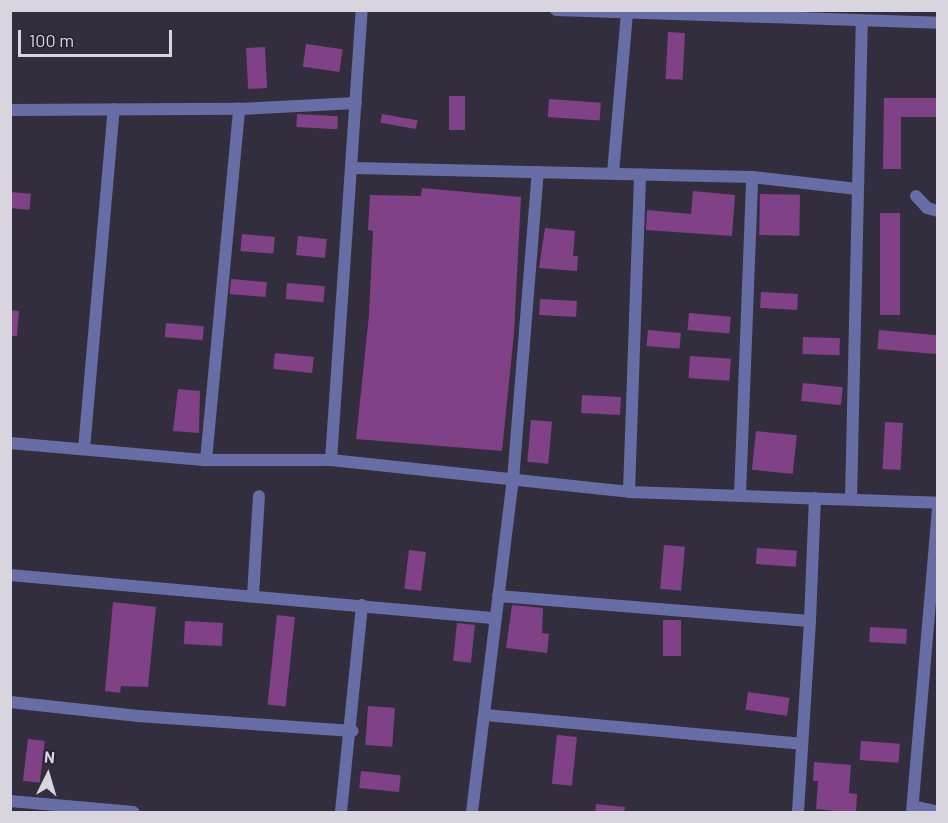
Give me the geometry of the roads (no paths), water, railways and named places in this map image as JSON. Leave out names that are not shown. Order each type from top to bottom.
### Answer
[{"type":"street","points":[[331,460],[353,168],[362,10]]},
{"type":"street","points":[[556,10],[627,14],[783,14],[862,21],[906,16],[938,23]]},
{"type":"street","points":[[613,173],[627,14]]},
{"type":"street","points":[[851,500],[862,21]]},
{"type":"street","points":[[10,111],[239,109],[356,103]]},
{"type":"street","points":[[84,448],[114,109]]},
{"type":"street","points":[[206,460],[239,109]]},
{"type":"street","points":[[353,168],[752,177],[857,189]]},
{"type":"street","points":[[472,813],[513,480],[538,172]]},
{"type":"street","points":[[629,492],[640,174]]},
{"type":"street","points":[[740,495],[752,177]]},
{"type":"street","points":[[916,196],[927,208],[938,211]]},
{"type":"street","points":[[10,443],[206,460],[331,460],[629,492],[815,498],[938,505],[933,657],[912,809],[938,812]]},
{"type":"street","points":[[253,596],[258,496]]},
{"type":"street","points":[[798,813],[815,498]]},
{"type":"street","points":[[10,575],[495,618]]},
{"type":"street","points":[[498,596],[810,621]]},
{"type":"street","points":[[341,813],[352,732],[362,605]]},
{"type":"street","points":[[10,702],[138,716],[352,732]]},
{"type":"street","points":[[485,715],[802,744]]},
{"type":"street","points":[[10,801],[134,813]]}]
